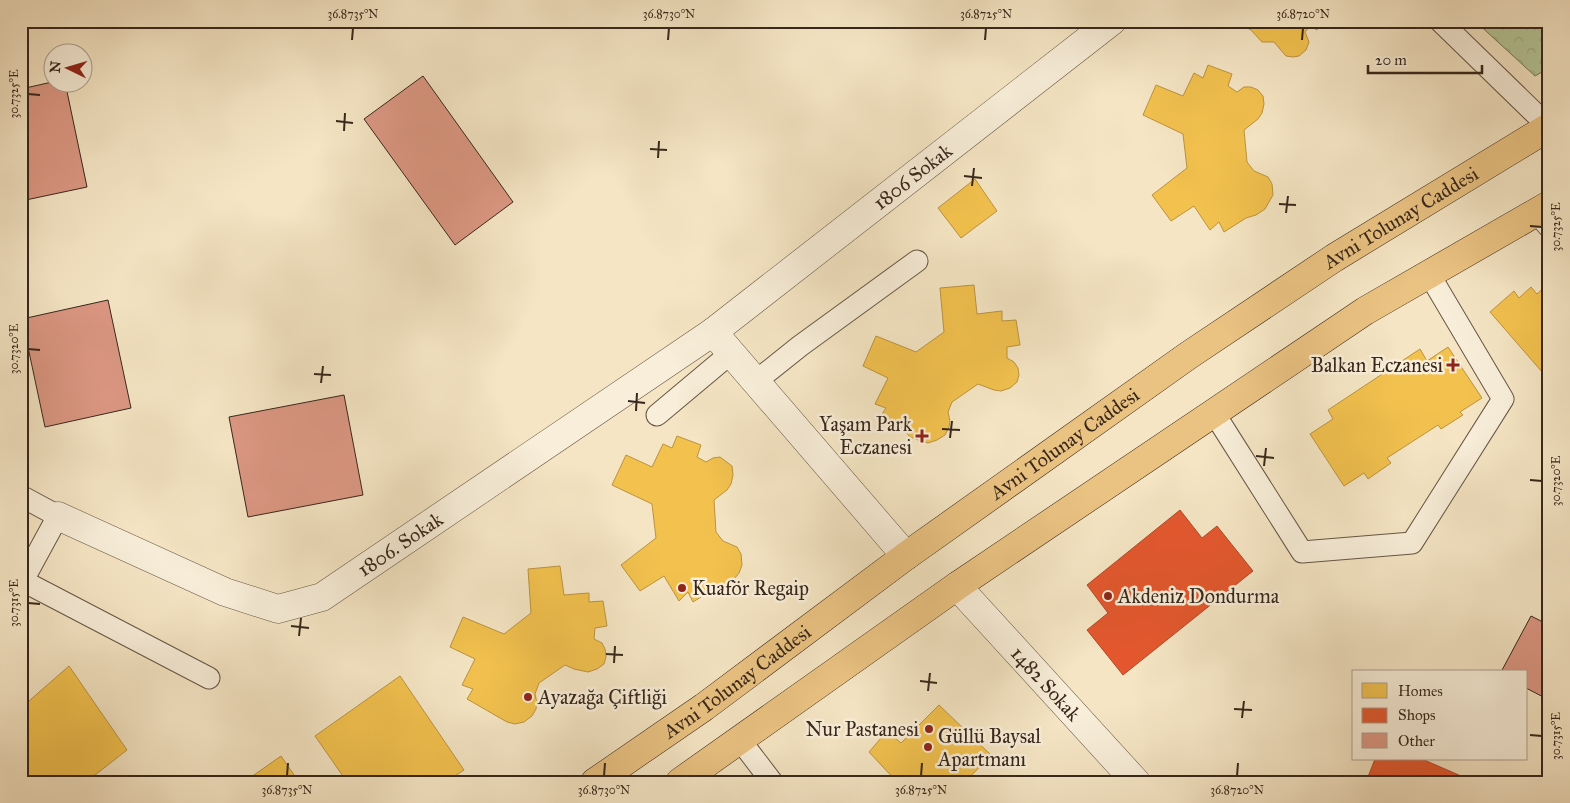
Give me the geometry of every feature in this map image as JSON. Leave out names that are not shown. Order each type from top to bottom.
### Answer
[{"type":"main road","name":"Avni Tolunay Caddesi","points":[[595,782],[704,707],[906,556],[1197,349],[1334,258],[1549,127]]},
{"type":"main road","points":[[685,781],[957,586],[1365,311],[1429,274],[1545,214]]},
{"type":"street","name":"1806 Sokak","points":[[713,332],[1112,21]]},
{"type":"street","points":[[713,332],[906,556]]},
{"type":"street","name":"1806. Sokak","points":[[58,516],[225,592],[278,609],[322,597],[713,332]]},
{"type":"street","name":"1482 Sokak","points":[[957,586],[1136,782]]},
{"type":"lane","points":[[1440,21],[1549,127]]},
{"type":"lane","points":[[756,382],[800,346],[917,261]]},
{"type":"lane","points":[[1214,413],[1302,552],[1412,543],[1503,399],[1429,274]]},
{"type":"lane","points":[[657,415],[731,353]]},
{"type":"lane","points":[[21,496],[58,516],[22,583],[209,678]]},
{"type":"lane","points":[[740,740],[772,782]]},
{"type":"green space","points":[[1475,21],[1549,21],[1549,68],[1535,76]]},
{"type":"building: Homes","points":[[1234,21],[1321,21],[1317,30],[1310,26],[1305,32],[1309,42],[1306,50],[1299,56],[1293,57],[1286,56],[1274,42],[1262,42],[1251,30]]},
{"type":"building: Homes","points":[[1208,65],[1232,74],[1228,86],[1237,92],[1244,87],[1251,87],[1258,90],[1263,96],[1262,113],[1258,119],[1244,130],[1247,162],[1254,171],[1268,177],[1272,184],[1273,195],[1265,209],[1224,232],[1219,222],[1210,230],[1194,206],[1171,221],[1152,195],[1187,168],[1183,134],[1143,115],[1156,85],[1183,96],[1194,73],[1203,78]]},
{"type":"building: Homes","points":[[975,179],[997,211],[961,238],[938,208]]},
{"type":"building: Homes","points":[[1549,283],[1549,380],[1490,312],[1514,291],[1519,298],[1531,287],[1537,294]]},
{"type":"building: Homes","points":[[974,285],[977,314],[1002,311],[1002,321],[1016,320],[1020,345],[1007,347],[1007,358],[1014,362],[1018,368],[1017,382],[1010,388],[1001,391],[978,384],[952,402],[948,412],[949,427],[945,435],[928,443],[910,437],[903,429],[880,417],[886,408],[875,404],[888,378],[863,366],[876,336],[916,352],[944,332],[940,288]]},
{"type":"building: Homes","points":[[1448,347],[1482,398],[1460,412],[1463,415],[1441,429],[1438,425],[1387,458],[1391,463],[1368,479],[1364,473],[1344,486],[1310,434],[1333,419],[1328,410],[1420,349],[1427,361]]},
{"type":"building: Homes","points":[[677,436],[701,445],[697,457],[706,462],[720,457],[732,466],[731,484],[727,490],[714,500],[716,532],[723,541],[737,547],[741,554],[742,565],[734,579],[693,602],[688,592],[679,601],[664,576],[640,591],[621,565],[656,538],[652,504],[612,485],[626,455],[652,467],[663,444],[672,448]]},
{"type":"building: Homes","points":[[560,566],[564,595],[589,593],[589,602],[603,601],[607,626],[595,628],[594,639],[602,643],[605,649],[606,657],[604,664],[588,672],[565,665],[539,683],[535,694],[536,709],[532,716],[524,722],[515,724],[507,722],[467,699],[473,689],[462,685],[475,659],[450,647],[463,617],[504,634],[531,613],[528,569]]},
{"type":"building: Homes","points":[[69,666],[127,750],[86,782],[21,782],[21,740],[27,734],[21,724],[21,708]]},
{"type":"building: Homes","points":[[400,676],[464,770],[446,782],[347,782],[315,736]]},
{"type":"building: Homes","name":"Güllü Baysal Apartmanı","points":[[939,705],[991,755],[965,782],[897,782],[869,752],[887,731],[901,743]]},
{"type":"building: Homes","points":[[281,756],[299,782],[244,782]]},
{"type":"building: Shops","points":[[1180,510],[1202,538],[1217,526],[1253,571],[1123,675],[1087,630],[1108,613],[1087,585]]},
{"type":"building: Shops","points":[[1375,760],[1424,760],[1461,776],[1458,782],[1366,782]]},
{"type":"building: Other","points":[[423,76],[513,202],[455,245],[364,119]]},
{"type":"building: Other","points":[[42,84],[42,92],[67,92],[87,187],[21,201],[21,89]]},
{"type":"building: Other","points":[[108,300],[131,408],[45,427],[22,319]]},
{"type":"building: Other","points":[[344,395],[363,495],[248,517],[229,417]]},
{"type":"building: Other","points":[[1531,616],[1549,625],[1549,700],[1528,689],[1528,670],[1502,670]]},
{"type":"place","name":"Balkan Eczanesi","points":[[1453,365]]},
{"type":"place","name":"Yaşam Park Eczanesi","points":[[922,436]]},
{"type":"place","name":"Kuaför Regaip","points":[[682,588]]},
{"type":"place","name":"Akdeniz Dondurma","points":[[1108,596]]},
{"type":"place","name":"Ayazağa Çiftliği","points":[[528,697]]},
{"type":"place","name":"Nur Pastanesi","points":[[929,729]]},
{"type":"place","name":"Güllü Baysal Apartmanı","points":[[928,747]]}]
